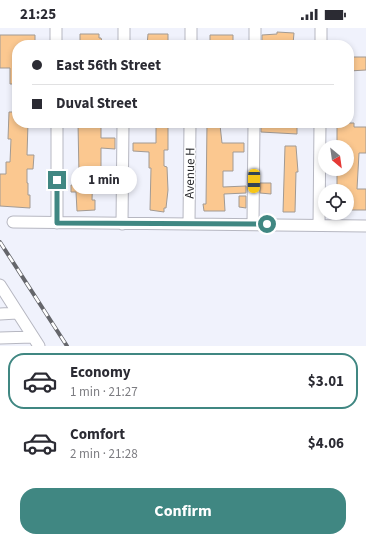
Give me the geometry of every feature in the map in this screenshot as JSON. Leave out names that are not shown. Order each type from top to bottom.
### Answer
[{"type":"street","points":[[56,28],[56,40]]},
{"type":"street","points":[[124,28],[124,40]]},
{"type":"street","points":[[191,28],[191,40]]},
{"type":"street","points":[[255,28],[255,40]]},
{"type":"street","points":[[321,28],[321,40]]},
{"type":"street","points":[[57,128],[57,223]]},
{"type":"street","points":[[122,224],[123,128]]},
{"type":"street","name":"Avenue H","points":[[189,223],[190,128]]},
{"type":"street","points":[[254,128],[254,224]]},
{"type":"street","points":[[319,225],[320,128]]},
{"type":"street","points":[[13,222],[366,226]]},
{"type":"street","points":[[1,287],[36,342]]},
{"type":"street","points":[[0,314],[17,313]]},
{"type":"street","points":[[0,338],[36,342]]},
{"type":"building","points":[[277,32],[294,33],[293,40],[262,40],[262,35],[277,34]]},
{"type":"building","points":[[80,34],[99,34],[99,38],[101,38],[102,40],[80,40]]},
{"type":"building","points":[[148,34],[168,34],[168,40],[147,40]]},
{"type":"building","points":[[0,35],[35,35],[35,40],[12,40],[12,84],[10,84],[10,68],[0,68]]},
{"type":"building","points":[[210,35],[233,35],[233,40],[210,40]]},
{"type":"building","points":[[354,57],[366,57],[366,70],[354,71]]},
{"type":"building","points":[[9,112],[12,112],[12,128],[28,128],[27,155],[34,155],[33,169],[27,169],[30,208],[0,206],[0,174],[6,174],[6,162],[10,162],[11,139],[8,139]]},
{"type":"building","points":[[366,127],[366,153],[359,153],[357,189],[366,189],[366,210],[354,210],[354,184],[337,184],[337,176],[354,176],[354,140],[337,140],[337,128]]},
{"type":"building","points":[[78,128],[101,128],[101,138],[115,138],[115,149],[101,148],[101,170],[93,171],[92,200],[95,200],[95,210],[77,211],[76,192],[71,192],[71,185],[76,185],[79,175]]},
{"type":"building","points":[[156,128],[168,128],[168,150],[164,150],[164,166],[167,167],[168,190],[166,208],[164,208],[164,212],[150,210],[151,168],[149,168],[149,152],[133,151],[133,143],[156,143]]},
{"type":"building","points":[[207,128],[220,128],[222,143],[244,143],[244,152],[233,152],[233,171],[223,171],[223,187],[246,186],[246,193],[224,194],[225,211],[204,211],[203,204],[206,204]]},
{"type":"building","points":[[261,128],[297,128],[297,134],[261,132]]},
{"type":"building","points":[[285,146],[296,146],[298,172],[296,172],[295,212],[283,212]]},
{"type":"building","points":[[260,183],[271,183],[271,194],[260,193]]},
{"type":"building","points":[[239,196],[246,196],[246,208],[239,207]]},
{"type":"railway","points":[[0,242],[67,346]]},
{"type":"route","points":[[57,180],[57,223],[267,224]]}]
